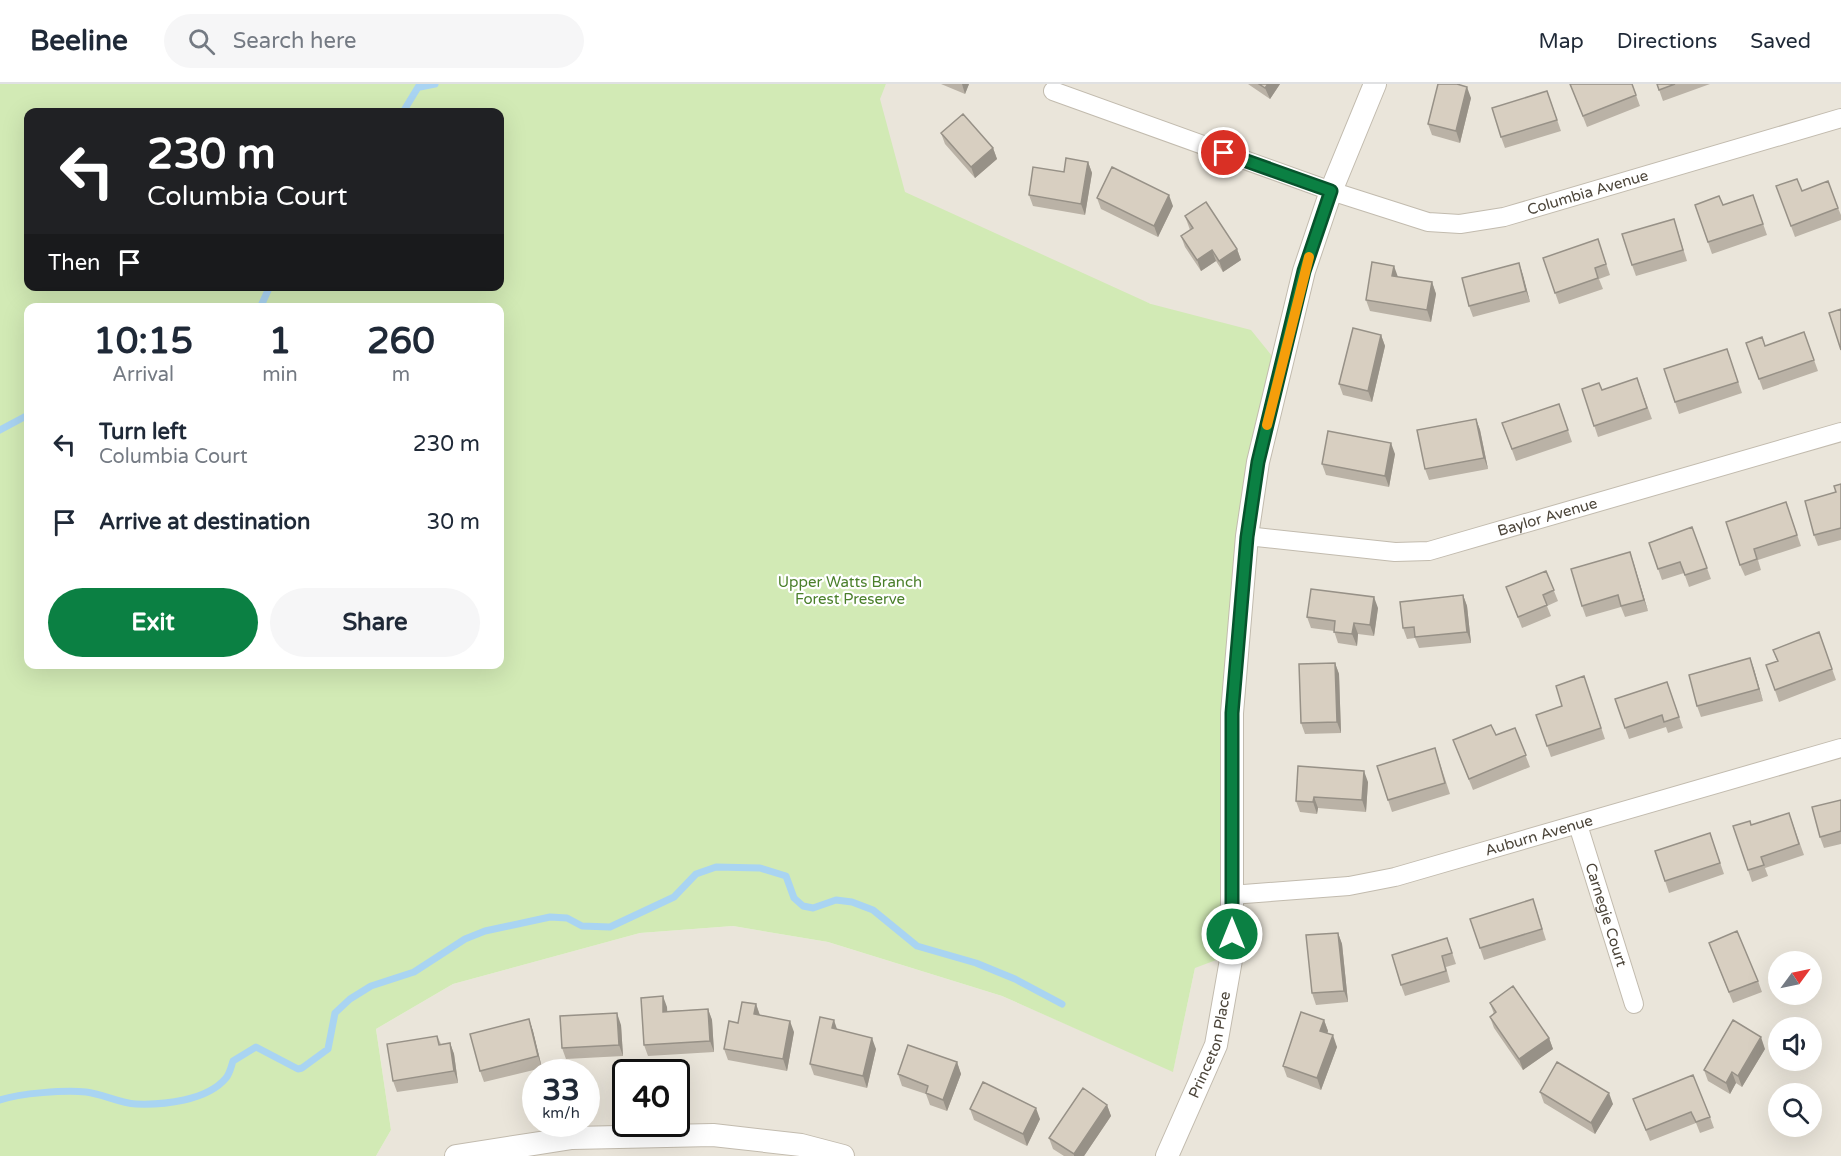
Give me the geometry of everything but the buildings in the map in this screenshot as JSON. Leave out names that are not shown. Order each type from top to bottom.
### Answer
[{"type":"street","name":"Princeton Place","points":[[1167,1156],[1216,1045],[1232,954],[1232,713],[1247,537],[1258,462],[1304,271],[1331,191],[1375,84]]},
{"type":"street","name":"Columbia Avenue","points":[[1053,91],[1331,191],[1428,222],[1460,224],[1504,217],[1841,118]]},
{"type":"street","name":"Baylor Avenue","points":[[1247,537],[1395,552],[1429,551],[1841,432]]},
{"type":"street","name":"Auburn Avenue","points":[[1231,895],[1349,885],[1395,877],[1841,748]]},
{"type":"street","name":"Carnegie Court","points":[[1578,825],[1634,1004]]},
{"type":"street","points":[[456,1156],[572,1138],[713,1135],[801,1145],[843,1156]]},
{"type":"shaded area","points":[[886,84],[1841,84],[1841,1156],[376,1156],[391,1130],[376,1029],[453,984],[640,933],[733,926],[828,942],[1002,996],[1173,1071],[1195,968],[1151,304],[836,192]]},
{"type":"green space","name":"Upper Watts Branch Forest Preserve","points":[[0,84],[886,84],[880,99],[905,192],[1151,304],[1251,330],[1281,367],[1247,536],[1232,954],[1195,968],[1173,1072],[1002,996],[828,942],[733,926],[640,933],[453,984],[376,1029],[391,1130],[376,1156],[0,1156]]},
{"type":"waterway","points":[[405,108],[420,84]]},
{"type":"waterway","points":[[420,87],[435,84]]},
{"type":"waterway","points":[[262,303],[268,291]]},
{"type":"waterway","points":[[0,430],[24,417]]},
{"type":"waterway","points":[[0,1100],[30,1094],[67,1091],[92,1093],[136,1104],[159,1104],[184,1100],[218,1086],[227,1076],[233,1061],[256,1047],[298,1069],[302,1068],[328,1049],[335,1013],[350,999],[371,986],[414,972],[465,939],[485,931],[550,917],[567,918],[582,926],[610,927],[674,897],[696,874],[716,867],[760,868],[786,876],[794,898],[803,906],[813,908],[836,900],[852,902],[873,910],[917,946],[976,963],[1015,979],[1062,1004]]},
{"type":"slow traffic","points":[[1267,425],[1309,257]]},
{"type":"route","points":[[1224,153],[1331,191],[1304,271],[1258,462],[1247,537],[1232,713],[1232,934]]}]
